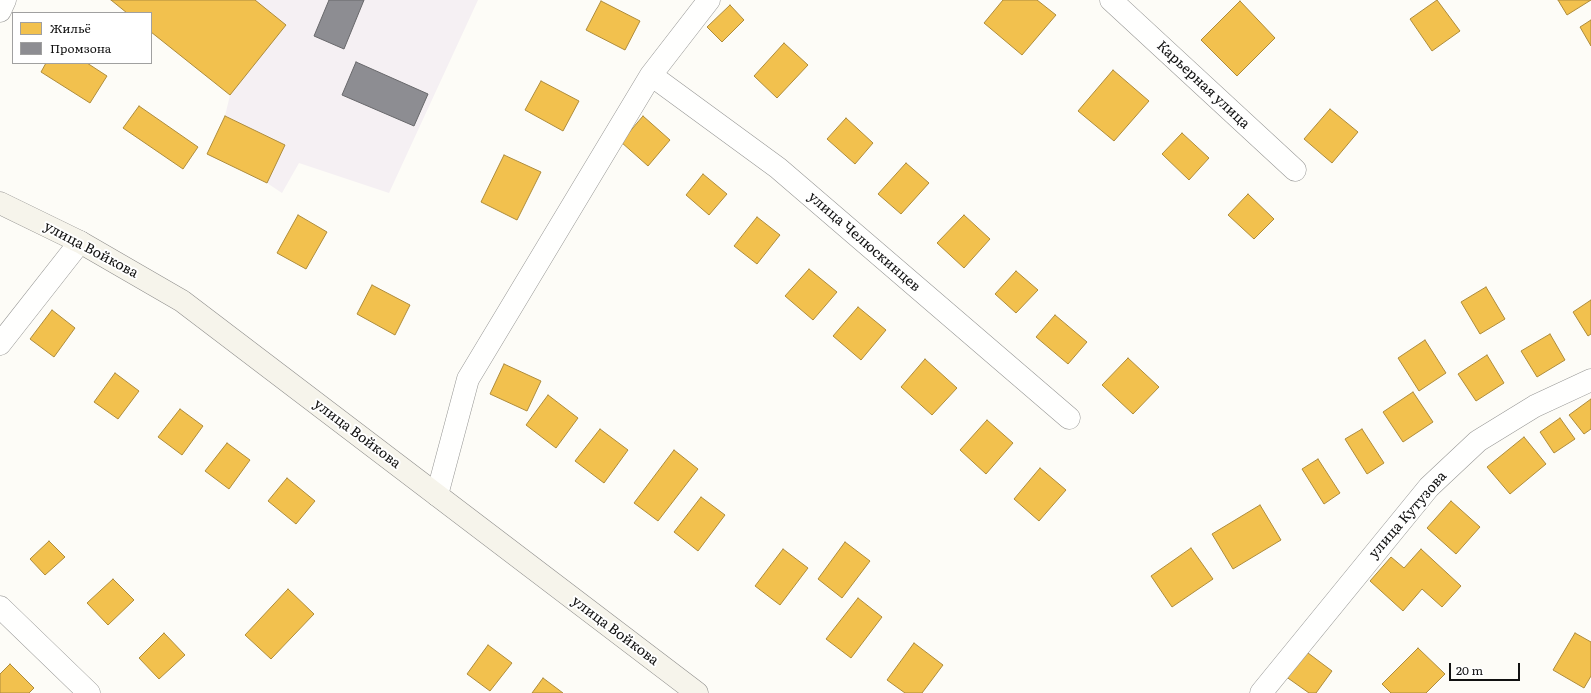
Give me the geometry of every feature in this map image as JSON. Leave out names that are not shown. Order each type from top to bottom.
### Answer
[{"type":"main road","name":"улица Войкова","points":[[0,203],[80,242],[182,301],[697,693]]},
{"type":"street","points":[[0,11],[4,0]]},
{"type":"street","points":[[437,495],[468,379],[651,75],[709,0]]},
{"type":"street","name":"Карьерная улица","points":[[1111,0],[1295,170]]},
{"type":"street","name":"улица Челюскинцев","points":[[651,75],[778,168],[1069,418]]},
{"type":"street","points":[[0,344],[80,242]]},
{"type":"street","name":"улица Кутузова","points":[[1261,693],[1429,487],[1478,441],[1535,406],[1591,380]]},
{"type":"street","points":[[0,607],[89,693]]},
{"type":"shaded area","points":[[111,0],[478,0],[389,193],[299,163],[282,193],[267,183],[225,116],[230,95],[152,33],[152,12],[126,12]]},
{"type":"building: Жильё","points":[[111,0],[255,0],[286,25],[230,95],[152,33],[152,12],[126,12]]},
{"type":"building: Жильё","points":[[1003,0],[1037,0],[1056,15],[1022,55],[984,23]]},
{"type":"building: Жильё","points":[[1437,0],[1460,31],[1432,51],[1410,19]]},
{"type":"building: Жильё","points":[[1558,0],[1591,0],[1567,15]]},
{"type":"building: Жильё","points":[[601,1],[640,21],[625,50],[586,30]]},
{"type":"building: Жильё","points":[[1240,1],[1275,38],[1237,76],[1201,40]]},
{"type":"building: Жильё","points":[[730,5],[744,20],[722,42],[707,27]]},
{"type":"building: Жильё","points":[[1591,20],[1591,46],[1580,27]]},
{"type":"building: Жильё","points":[[784,43],[808,65],[777,98],[754,76]]},
{"type":"building: Жильё","points":[[45,64],[89,64],[107,76],[90,103],[41,72]]},
{"type":"building: Жильё","points":[[1113,70],[1149,101],[1114,141],[1078,111]]},
{"type":"building: Жильё","points":[[541,81],[579,101],[563,131],[525,110]]},
{"type":"building: Жильё","points":[[139,106],[198,147],[183,169],[123,128]]},
{"type":"building: Жильё","points":[[1330,109],[1358,132],[1332,163],[1304,139]]},
{"type":"building: Жильё","points":[[225,116],[285,145],[267,183],[207,154]]},
{"type":"building: Жильё","points":[[643,116],[670,140],[648,166],[621,142]]},
{"type":"building: Жильё","points":[[846,118],[873,143],[855,164],[827,139]]},
{"type":"building: Жильё","points":[[1182,133],[1209,158],[1189,180],[1162,154]]},
{"type":"building: Жильё","points":[[504,155],[541,172],[517,220],[481,202]]},
{"type":"building: Жильё","points":[[906,163],[929,183],[901,214],[878,194]]},
{"type":"building: Жильё","points":[[703,174],[727,194],[709,215],[686,195]]},
{"type":"building: Жильё","points":[[1248,194],[1274,219],[1254,239],[1228,215]]},
{"type":"building: Жильё","points":[[298,215],[327,232],[306,269],[277,253]]},
{"type":"building: Жильё","points":[[964,215],[990,239],[964,268],[937,243]]},
{"type":"building: Жильё","points":[[757,217],[780,235],[757,264],[734,246]]},
{"type":"building: Жильё","points":[[809,269],[837,292],[813,320],[785,296]]},
{"type":"building: Жильё","points":[[1016,271],[1038,290],[1016,313],[995,294]]},
{"type":"building: Жильё","points":[[372,285],[410,305],[395,335],[357,314]]},
{"type":"building: Жильё","points":[[1486,287],[1505,319],[1480,334],[1461,302]]},
{"type":"building: Жильё","points":[[1591,300],[1591,334],[1588,336],[1573,312]]},
{"type":"building: Жильё","points":[[858,307],[886,330],[861,360],[833,336]]},
{"type":"building: Жильё","points":[[52,310],[75,328],[54,357],[30,339]]},
{"type":"building: Жильё","points":[[1055,315],[1087,342],[1068,364],[1036,337]]},
{"type":"building: Жильё","points":[[1550,334],[1565,360],[1537,377],[1521,351]]},
{"type":"building: Жильё","points":[[1425,340],[1446,373],[1419,391],[1398,358]]},
{"type":"building: Жильё","points":[[1487,355],[1504,383],[1476,401],[1458,374]]},
{"type":"building: Жильё","points":[[1128,358],[1159,387],[1133,414],[1102,385]]},
{"type":"building: Жильё","points":[[925,359],[957,388],[932,415],[901,387]]},
{"type":"building: Жильё","points":[[504,364],[541,381],[527,411],[490,394]]},
{"type":"building: Жильё","points":[[115,373],[139,391],[118,419],[94,402]]},
{"type":"building: Жильё","points":[[1413,392],[1433,422],[1403,442],[1383,412]]},
{"type":"building: Жильё","points":[[548,395],[578,418],[556,448],[526,425]]},
{"type":"building: Жильё","points":[[1591,399],[1591,429],[1584,434],[1569,415]]},
{"type":"building: Жильё","points":[[180,409],[203,426],[182,455],[158,437]]},
{"type":"building: Жильё","points":[[1560,418],[1575,439],[1554,453],[1540,432]]},
{"type":"building: Жильё","points":[[987,420],[1013,443],[986,474],[960,450]]},
{"type":"building: Жильё","points":[[600,429],[628,450],[604,483],[575,461]]},
{"type":"building: Жильё","points":[[1362,429],[1384,463],[1367,474],[1345,439]]},
{"type":"building: Жильё","points":[[1524,437],[1546,464],[1510,494],[1487,467]]},
{"type":"building: Жильё","points":[[227,443],[250,460],[229,489],[205,471]]},
{"type":"building: Жильё","points":[[674,450],[698,469],[658,521],[634,503]]},
{"type":"building: Жильё","points":[[1318,459],[1340,493],[1324,504],[1302,469]]},
{"type":"building: Жильё","points":[[1040,468],[1066,490],[1039,521],[1014,499]]},
{"type":"building: Жильё","points":[[287,478],[315,501],[296,524],[268,501]]},
{"type":"building: Жильё","points":[[701,497],[725,515],[698,551],[674,532]]},
{"type":"building: Жильё","points":[[1451,501],[1480,527],[1456,554],[1427,528]]},
{"type":"building: Жильё","points":[[1260,505],[1281,540],[1233,569],[1212,534]]},
{"type":"building: Жильё","points":[[49,541],[65,557],[45,575],[30,559]]},
{"type":"building: Жильё","points":[[845,542],[870,561],[842,598],[818,579]]},
{"type":"building: Жильё","points":[[1191,548],[1213,579],[1172,607],[1151,576]]},
{"type":"building: Жильё","points":[[783,549],[808,568],[780,605],[755,586]]},
{"type":"building: Жильё","points":[[1421,549],[1461,586],[1442,607],[1422,589],[1403,611],[1370,581],[1391,557],[1404,568]]},
{"type":"building: Жильё","points":[[113,579],[134,600],[108,625],[87,603]]},
{"type":"building: Жильё","points":[[288,589],[314,614],[271,659],[245,635]]},
{"type":"building: Жильё","points":[[858,598],[882,617],[851,658],[826,639]]},
{"type":"building: Жильё","points":[[164,633],[185,655],[159,679],[139,658]]},
{"type":"building: Жильё","points":[[1575,633],[1591,642],[1591,676],[1584,688],[1553,670]]},
{"type":"building: Жильё","points":[[914,643],[943,665],[922,693],[905,693],[887,680]]},
{"type":"building: Жильё","points":[[488,645],[512,663],[490,691],[467,674]]},
{"type":"building: Жильё","points":[[1418,648],[1445,674],[1426,693],[1391,693],[1382,684]]},
{"type":"building: Жильё","points":[[1304,650],[1332,671],[1316,693],[1309,693],[1285,676]]},
{"type":"building: Жильё","points":[[10,664],[34,688],[29,693],[0,693],[0,674]]},
{"type":"building: Жильё","points":[[543,678],[563,693],[532,693]]},
{"type":"building: Промзона","points":[[329,0],[364,0],[344,49],[314,36]]},
{"type":"building: Промзона","points":[[356,62],[428,94],[414,126],[342,95]]}]
